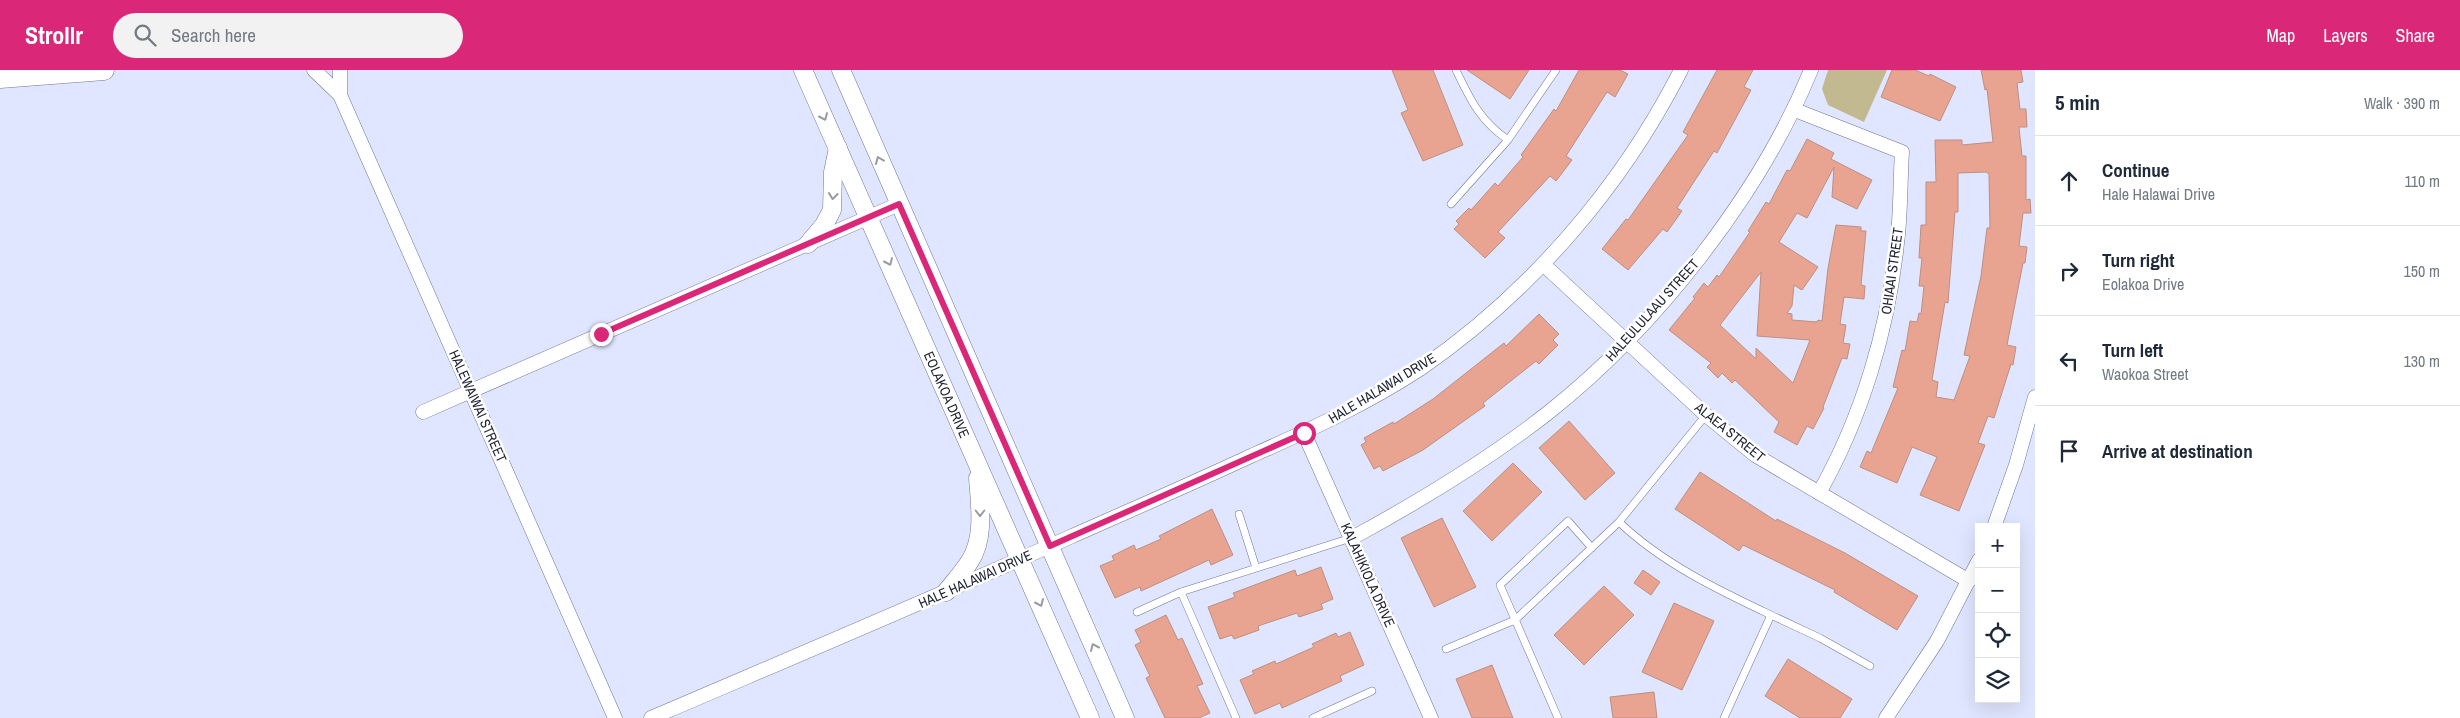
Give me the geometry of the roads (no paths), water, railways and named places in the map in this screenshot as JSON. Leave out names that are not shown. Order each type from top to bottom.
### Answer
[{"type":"main road","points":[[0,78],[104,70]]},
{"type":"street","name":"HALEWAIWAI STREET","points":[[314,70],[340,95],[615,718]]},
{"type":"street","name":"HALEWAIWAI STREET","points":[[340,70],[340,95]]},
{"type":"street","name":"EOLAKOA DRIVE","points":[[803,70],[1090,718]]},
{"type":"street","points":[[841,70],[1125,718]]},
{"type":"street","name":"HALE HALAWAI DRIVE","points":[[651,718],[946,592],[1304,433],[1419,369],[1476,326],[1543,264],[1590,210],[1628,158],[1662,106],[1681,70]]},
{"type":"street","name":"HALEULULAAU STREET","points":[[1352,538],[1460,476],[1549,412],[1628,341],[1717,236],[1775,146],[1795,110],[1811,70]]},
{"type":"street","name":"OHIAAI STREET","points":[[1795,110],[1902,152],[1898,241],[1883,326],[1856,412],[1830,473],[1819,493]]},
{"type":"street","points":[[808,244],[824,225],[832,210],[833,172],[838,148]]},
{"type":"street","points":[[423,412],[899,204]]},
{"type":"street","name":"ALAEA STREET","points":[[1543,264],[1706,415],[1755,455],[1969,580]]},
{"type":"street","points":[[1995,523],[2016,465],[2035,397]]},
{"type":"street","name":"KALAHIKIOLA DRIVE","points":[[1304,433],[1431,718]]},
{"type":"street","points":[[946,592],[970,561],[978,539],[980,510],[977,465]]},
{"type":"street","points":[[1886,718],[1937,641],[1975,568]]},
{"type":"lane","points":[[1456,70],[1474,108],[1497,133],[1508,140]]},
{"type":"lane","points":[[1451,204],[1508,140],[1556,70]]},
{"type":"lane","points":[[1446,649],[1515,620],[1619,522],[1706,415]]},
{"type":"lane","points":[[1240,514],[1256,568]]},
{"type":"lane","points":[[1558,718],[1500,585],[1568,521],[1592,548]]},
{"type":"lane","points":[[1619,522],[1636,538],[1712,587],[1820,638],[1870,666]]},
{"type":"lane","points":[[1137,612],[1181,592],[1352,538]]},
{"type":"lane","points":[[1181,592],[1236,718]]},
{"type":"lane","points":[[1724,718],[1771,615]]},
{"type":"lane","points":[[1313,718],[1372,691]]}]
